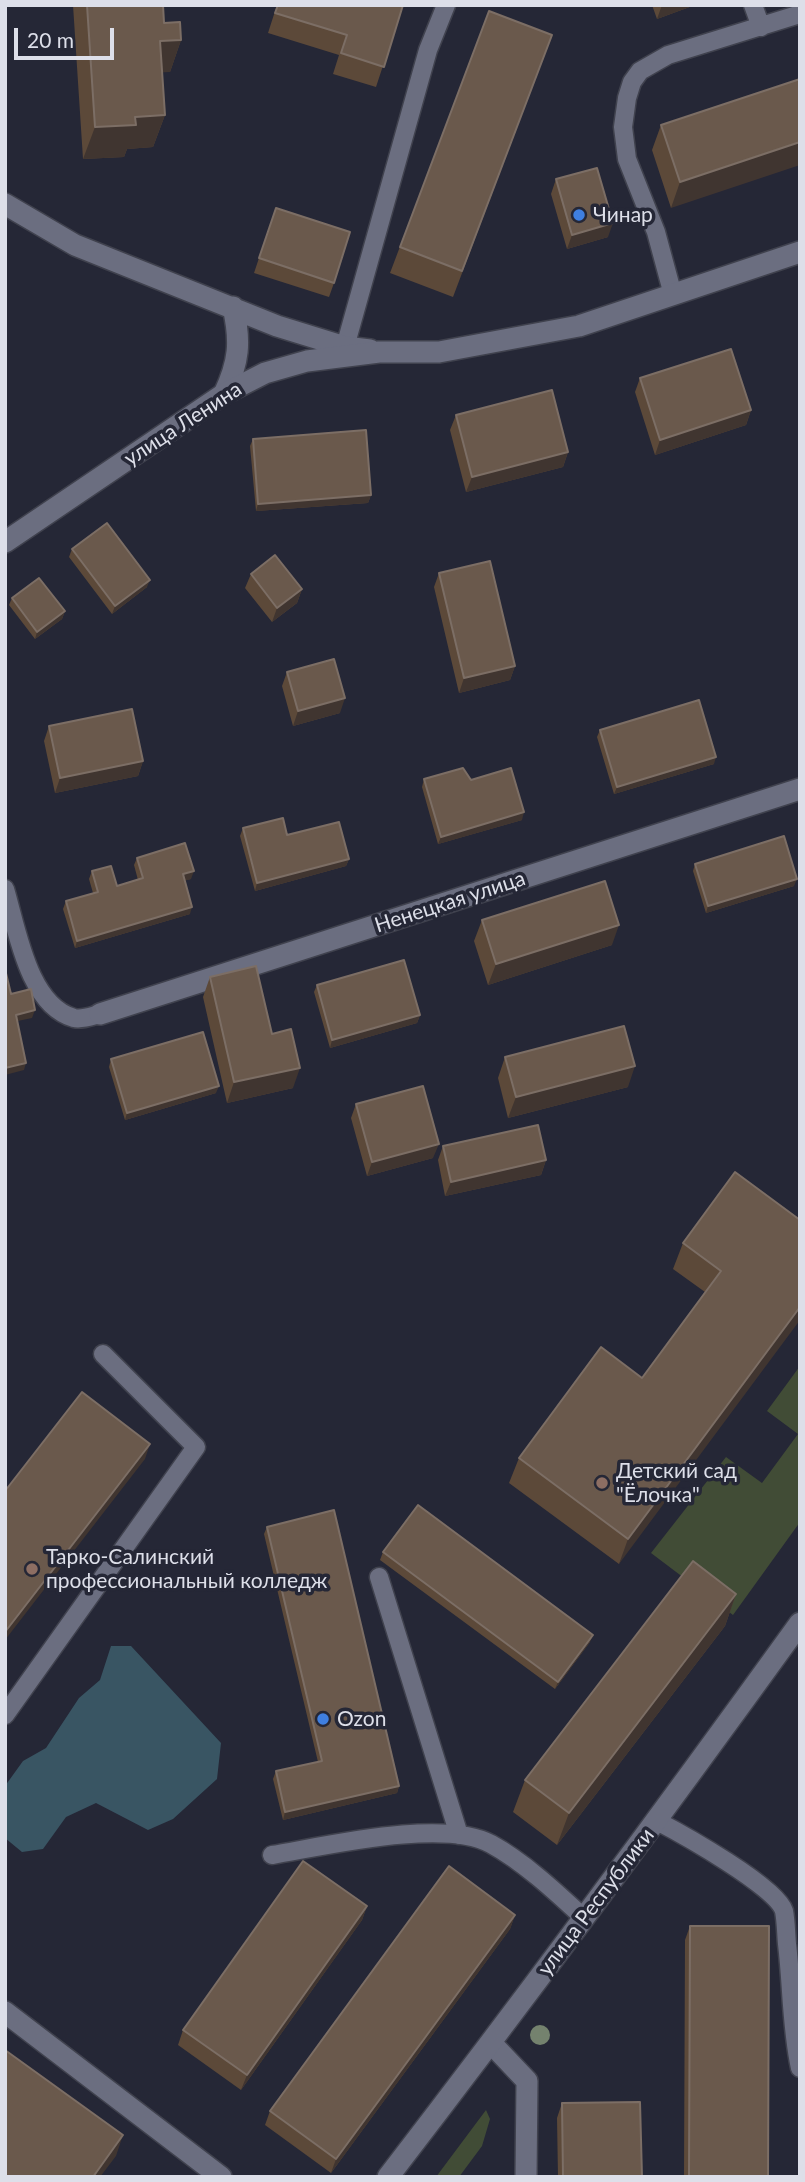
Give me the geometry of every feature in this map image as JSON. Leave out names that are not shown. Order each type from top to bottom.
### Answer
[{"type":"street","name":"улица Ленина","points":[[5,204],[75,245],[277,326],[345,347],[379,352]]},
{"type":"street","name":"улица Ленина","points":[[5,542],[225,394],[265,373],[307,361],[379,352],[439,352],[566,329],[800,252]]},
{"type":"street","points":[[225,394],[239,353],[239,330],[233,307]]},
{"type":"street","name":"Ненецкая улица","points":[[100,1014],[800,789]]},
{"type":"street","name":"улица Республики","points":[[388,2177],[657,1821],[800,1623]]},
{"type":"street","points":[[5,2012],[221,2177]]},
{"type":"street","points":[[491,2043],[527,2081],[526,2177]]},
{"type":"lane","points":[[345,347],[428,50],[446,5]]},
{"type":"lane","points":[[753,5],[761,27]]},
{"type":"lane","points":[[673,295],[656,232],[627,159],[624,127],[627,98],[632,82],[640,71],[668,55],[800,14]]},
{"type":"lane","points":[[5,889],[34,982],[55,1010],[77,1019],[100,1014]]},
{"type":"lane","points":[[5,1715],[196,1447],[103,1354]]},
{"type":"lane","points":[[379,1577],[459,1835]]},
{"type":"lane","points":[[657,1821],[700,1844],[775,1896],[783,1910],[791,1979],[794,2040],[800,2068]]},
{"type":"lane","points":[[272,1855],[397,1834],[459,1835],[490,1843],[551,1887],[584,1918]]},
{"type":"green space","points":[[800,1366],[800,1522],[733,1615],[651,1553],[726,1457],[762,1483],[798,1434],[767,1411]]},
{"type":"green space","points":[[486,2110],[490,2119],[482,2146],[459,2177],[436,2177]]},
{"type":"water","points":[[111,1646],[131,1646],[221,1743],[217,1779],[173,1819],[148,1830],[96,1803],[66,1817],[43,1849],[22,1852],[5,1838],[5,1786],[23,1761],[46,1748],[79,1698],[100,1680]]},
{"type":"building","points":[[87,5],[163,5],[164,23],[180,22],[181,40],[160,41],[165,115],[135,117],[136,125],[95,127]]},
{"type":"building","points":[[278,5],[403,5],[384,67],[341,53],[347,35],[275,13]]},
{"type":"building","points":[[489,11],[552,35],[462,271],[400,247]]},
{"type":"building","points":[[800,79],[800,142],[680,182],[661,125]]},
{"type":"building","name":"Чинар","points":[[597,168],[613,223],[572,235],[556,179]]},
{"type":"building","points":[[276,208],[350,232],[334,283],[259,258]]},
{"type":"building","points":[[731,349],[751,410],[660,440],[640,378]]},
{"type":"building","points":[[552,390],[568,452],[472,477],[456,415]]},
{"type":"building","points":[[366,430],[371,495],[258,504],[253,439]]},
{"type":"building","points":[[107,523],[150,580],[115,606],[72,549]]},
{"type":"building","points":[[275,555],[302,589],[277,608],[251,574]]},
{"type":"building","points":[[490,561],[515,666],[464,678],[439,573]]},
{"type":"building","points":[[39,578],[65,611],[37,632],[12,598]]},
{"type":"building","points":[[334,659],[345,698],[298,711],[287,672]]},
{"type":"building","points":[[699,700],[716,757],[617,787],[600,730]]},
{"type":"building","points":[[132,709],[143,761],[60,778],[49,726]]},
{"type":"building","points":[[463,768],[471,780],[511,768],[524,812],[441,837],[424,779]]},
{"type":"building","points":[[283,818],[287,835],[339,822],[349,859],[257,883],[243,828]]},
{"type":"building","points":[[784,836],[797,879],[708,906],[695,864]]},
{"type":"building","points":[[185,843],[194,871],[183,874],[192,907],[77,941],[66,901],[98,892],[92,871],[111,866],[117,886],[143,878],[137,858]]},
{"type":"building","points":[[605,881],[619,925],[496,964],[482,920]]},
{"type":"building","points":[[404,960],[420,1015],[332,1040],[317,985]]},
{"type":"building","points":[[256,966],[272,1034],[291,1029],[300,1068],[234,1082],[210,977]]},
{"type":"building","points":[[5,969],[11,994],[31,989],[35,1010],[16,1015],[26,1063],[5,1068]]},
{"type":"building","points":[[624,1026],[635,1066],[516,1097],[505,1057]]},
{"type":"building","points":[[203,1032],[219,1086],[127,1113],[111,1059]]},
{"type":"building","points":[[423,1086],[439,1144],[372,1162],[356,1104]]},
{"type":"building","points":[[538,1125],[546,1160],[451,1182],[443,1146]]},
{"type":"building","points":[[735,1172],[800,1220],[800,1307],[628,1539],[519,1458],[601,1347],[642,1378],[721,1271],[683,1243]]},
{"type":"building","name":"Тарко-Салинский профессиональный колледж","points":[[82,1392],[150,1444],[5,1632],[5,1491]]},
{"type":"building","points":[[418,1505],[593,1635],[558,1682],[383,1552]]},
{"type":"building","points":[[334,1510],[399,1786],[285,1812],[276,1771],[322,1761],[267,1527]]},
{"type":"building","points":[[693,1561],[736,1594],[569,1813],[525,1780]]},
{"type":"building","points":[[303,1861],[367,1906],[247,2075],[183,2030]]},
{"type":"building","points":[[449,1866],[515,1915],[336,2159],[270,2111]]},
{"type":"building","points":[[690,1926],[769,1926],[768,2177],[689,2177]]},
{"type":"building","points":[[5,2050],[123,2135],[93,2177],[5,2177]]},
{"type":"building","points":[[640,2102],[642,2177],[563,2177],[562,2103]]},
{"type":"place","name":"Чинар","points":[[579,215]]},
{"type":"place","name":"Детский сад \"Ёлочка\"","points":[[602,1483]]},
{"type":"place","name":"Тарко-Салинский профессиональный колледж","points":[[32,1569]]},
{"type":"place","name":"Ozon","points":[[323,1719]]}]
